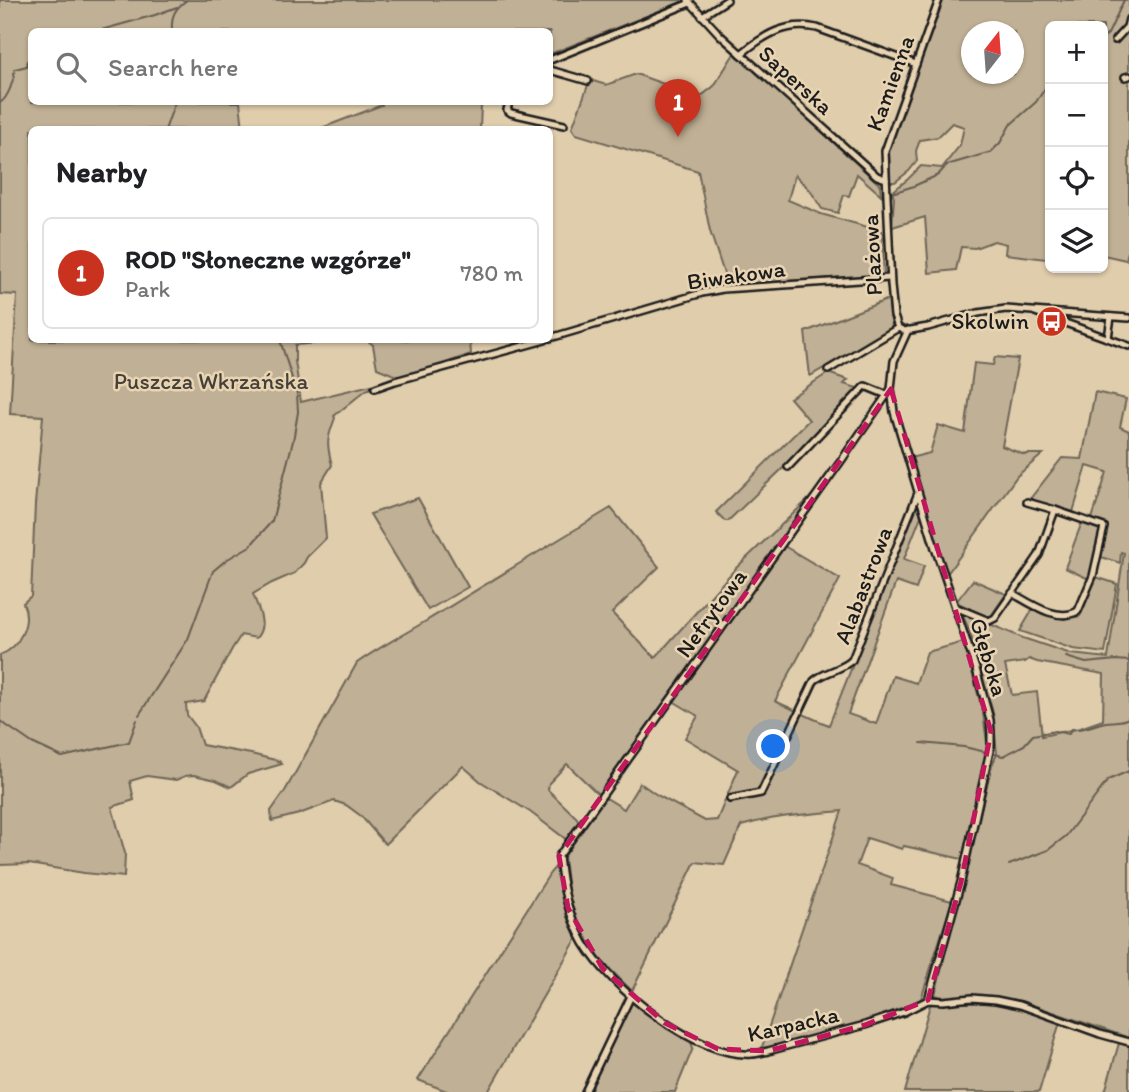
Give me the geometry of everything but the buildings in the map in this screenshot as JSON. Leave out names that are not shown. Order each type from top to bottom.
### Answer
[{"type":"street","points":[[702,16],[727,0]]},
{"type":"street","name":"Kamienna","points":[[886,179],[886,147],[939,0]]},
{"type":"street","points":[[553,59],[689,1]]},
{"type":"street","name":"Saperska","points":[[689,1],[741,54],[877,176],[886,179]]},
{"type":"street","points":[[1115,40],[1127,27],[1129,19]]},
{"type":"street","points":[[741,54],[759,39],[780,29],[809,26],[916,64]]},
{"type":"street","points":[[553,71],[588,81]]},
{"type":"street","points":[[509,105],[511,113],[564,125]]},
{"type":"street","name":"Plażowa","points":[[886,179],[890,278],[898,328]]},
{"type":"street","name":"Biwakowa","points":[[553,337],[723,289],[890,278]]},
{"type":"street","points":[[828,370],[898,328],[908,330],[933,326],[984,312],[1006,309],[1129,318]]},
{"type":"street","points":[[1025,310],[1129,346]]},
{"type":"street","points":[[1058,321],[1057,316],[1060,313]]},
{"type":"street","points":[[1108,338],[1111,317]]},
{"type":"street","name":"Głęboka","points":[[908,330],[894,361],[891,388],[894,412],[976,669],[990,720],[991,739],[961,882],[928,1000]]},
{"type":"street","name":"Biwakowa","points":[[374,388],[533,343]]},
{"type":"street","points":[[788,467],[865,386],[887,395]]},
{"type":"street","name":"Nefrytowa","points":[[559,856],[891,388]]},
{"type":"street","name":"Alabastrowa","points":[[730,799],[761,793],[814,681],[852,660],[918,493]]},
{"type":"street","points":[[1012,593],[1037,607],[1067,616],[1078,611],[1093,576],[1104,527],[1027,502]]},
{"type":"street","points":[[955,607],[989,621],[995,618],[1038,555],[1055,510]]},
{"type":"street","name":"Karpacka","points":[[559,856],[568,908],[580,936],[603,969],[631,996],[666,1023],[718,1049],[753,1055],[865,1025],[904,1012],[928,1000],[972,998],[996,1000],[1041,1012],[1129,1042]]},
{"type":"street","points":[[584,1092],[631,996]]},
{"type":"highlighted area","points":[[891,389],[991,732],[961,882],[928,1000],[865,1025],[768,1051],[718,1049],[665,1023],[603,969],[568,908],[559,856]]},
{"type":"green space","name":"Puszcza Wkrzańska","points":[[0,0],[682,2],[553,53],[553,28],[28,28],[28,105],[240,105],[243,126],[28,126],[28,343],[317,343],[295,345],[301,402],[375,386],[334,416],[328,441],[332,465],[321,483],[326,538],[295,573],[253,594],[262,622],[260,633],[256,638],[241,635],[204,701],[186,704],[187,715],[196,727],[202,745],[251,754],[282,764],[248,774],[231,787],[194,775],[176,780],[147,776],[130,781],[134,800],[112,807],[125,853],[124,877],[29,864],[0,865],[0,655],[13,647],[22,634],[26,619],[23,603],[31,596],[35,504],[43,416],[10,414],[17,295],[0,294]]},
{"type":"green space","points":[[943,0],[1129,0],[1129,247],[1126,260],[1108,256],[1108,21],[1045,21],[1045,259],[1005,254],[1006,244],[994,241],[975,248],[961,247],[956,270],[929,273],[925,217],[892,227],[892,192],[921,166],[942,168],[960,145],[964,127],[952,123],[938,137],[920,140],[916,151],[917,161],[895,182],[890,182],[889,152]]},
{"type":"green space","points":[[735,52],[880,185],[881,195],[857,174],[849,196],[844,195],[838,213],[822,209],[810,190],[795,175],[788,200],[821,214],[882,231],[884,275],[728,286],[710,231],[698,171],[576,134],[572,128],[590,80],[606,85],[636,74],[700,97],[714,86]]},
{"type":"green space","points":[[382,105],[481,105],[480,126],[327,126]]},
{"type":"green space","points":[[889,299],[892,328],[810,376],[805,332]]},
{"type":"green space","points":[[371,343],[470,343],[471,354],[399,377],[377,368]]},
{"type":"green space","points":[[995,357],[1018,359],[1002,446],[1025,455],[1043,454],[1017,476],[947,574],[910,458],[930,453],[938,425],[965,433],[974,363],[993,365]]},
{"type":"green space","points":[[828,373],[848,380],[844,384],[857,388],[858,391],[806,446],[725,521],[716,512],[809,420],[790,398]]},
{"type":"green space","points":[[1095,392],[1126,399],[1120,427],[1129,431],[1129,1038],[1021,1001],[935,995],[992,765],[997,754],[993,713],[969,629],[961,612],[1023,638],[1071,654],[1108,658],[1124,553],[1121,552],[1120,563],[1095,555],[1089,579],[1065,568],[1082,522],[1090,525],[1107,472],[1087,466],[1073,512],[1030,499],[1062,458],[1082,459]],"holes":[[[1029,659],[1104,674],[1103,720],[1042,736],[1037,692],[1012,695],[1005,665]]]},
{"type":"green space","points":[[816,492],[599,795],[567,764],[549,783],[548,790],[579,823],[567,840],[530,812],[480,781],[463,766],[385,844],[361,816],[346,805],[334,801],[272,821],[271,811],[357,663],[382,646],[611,508],[659,567],[612,613],[655,658],[736,568]]},
{"type":"green space","points":[[418,498],[468,587],[428,610],[370,514]]},
{"type":"green space","points":[[917,502],[921,516],[904,559],[924,566],[916,589],[896,582],[848,714],[876,724],[893,676],[916,683],[927,652],[964,642],[983,713],[988,750],[962,859],[904,846],[902,849],[867,838],[857,865],[893,878],[891,885],[952,901],[921,999],[863,1022],[761,1050],[842,811],[804,814],[741,826],[724,865],[695,862],[632,991],[601,960],[574,918],[564,857],[604,799],[624,809],[640,783],[705,821],[717,820],[738,770],[685,738],[698,716],[673,701],[784,546],[840,579],[775,701],[829,725]]},
{"type":"green space","points":[[1096,577],[1117,584],[1105,653],[1073,649],[1020,631],[1033,609],[1065,619],[1080,616]]},
{"type":"green space","points":[[973,580],[1006,594],[991,616],[956,602]]},
{"type":"green space","points":[[557,865],[567,917],[577,938],[488,1092],[449,1092],[418,1080],[550,873]]},
{"type":"green space","points":[[630,1001],[690,1039],[693,1048],[675,1092],[587,1092]]},
{"type":"green space","points":[[993,1003],[1060,1022],[1039,1092],[905,1092],[930,1005]]},
{"type":"green space","points":[[1119,1043],[1129,1046],[1129,1092],[1105,1092]]},
{"type":"waterway","points":[[172,28],[174,13],[187,0]]},
{"type":"waterway","points":[[1108,34],[1124,0]]},
{"type":"waterway","points":[[108,28],[177,7]]},
{"type":"waterway","points":[[0,103],[12,83],[15,69],[27,66],[28,60]]},
{"type":"waterway","points":[[892,193],[938,175],[947,165],[991,152],[1000,143],[1010,125],[1036,102],[1048,84]]},
{"type":"waterway","points":[[166,126],[174,105]]},
{"type":"waterway","points":[[139,715],[188,639],[213,571],[250,546],[272,521],[298,412],[297,394],[281,343]]},
{"type":"waterway","points":[[1066,657],[1086,663],[1129,661]]},
{"type":"waterway","points":[[921,743],[964,747],[1003,756],[1024,745],[1033,735],[1055,731],[1069,734],[1071,729],[1129,718]]},
{"type":"waterway","points":[[0,721],[32,743],[62,757],[129,742],[137,720]]},
{"type":"waterway","points":[[1009,865],[1048,850],[1066,836],[1108,780],[1129,771]]},
{"type":"place","name":"ROD \"Słoneczne wzgórze\"","points":[[678,137]]},
{"type":"place","name":"Skolwin","points":[[1052,321]]}]
